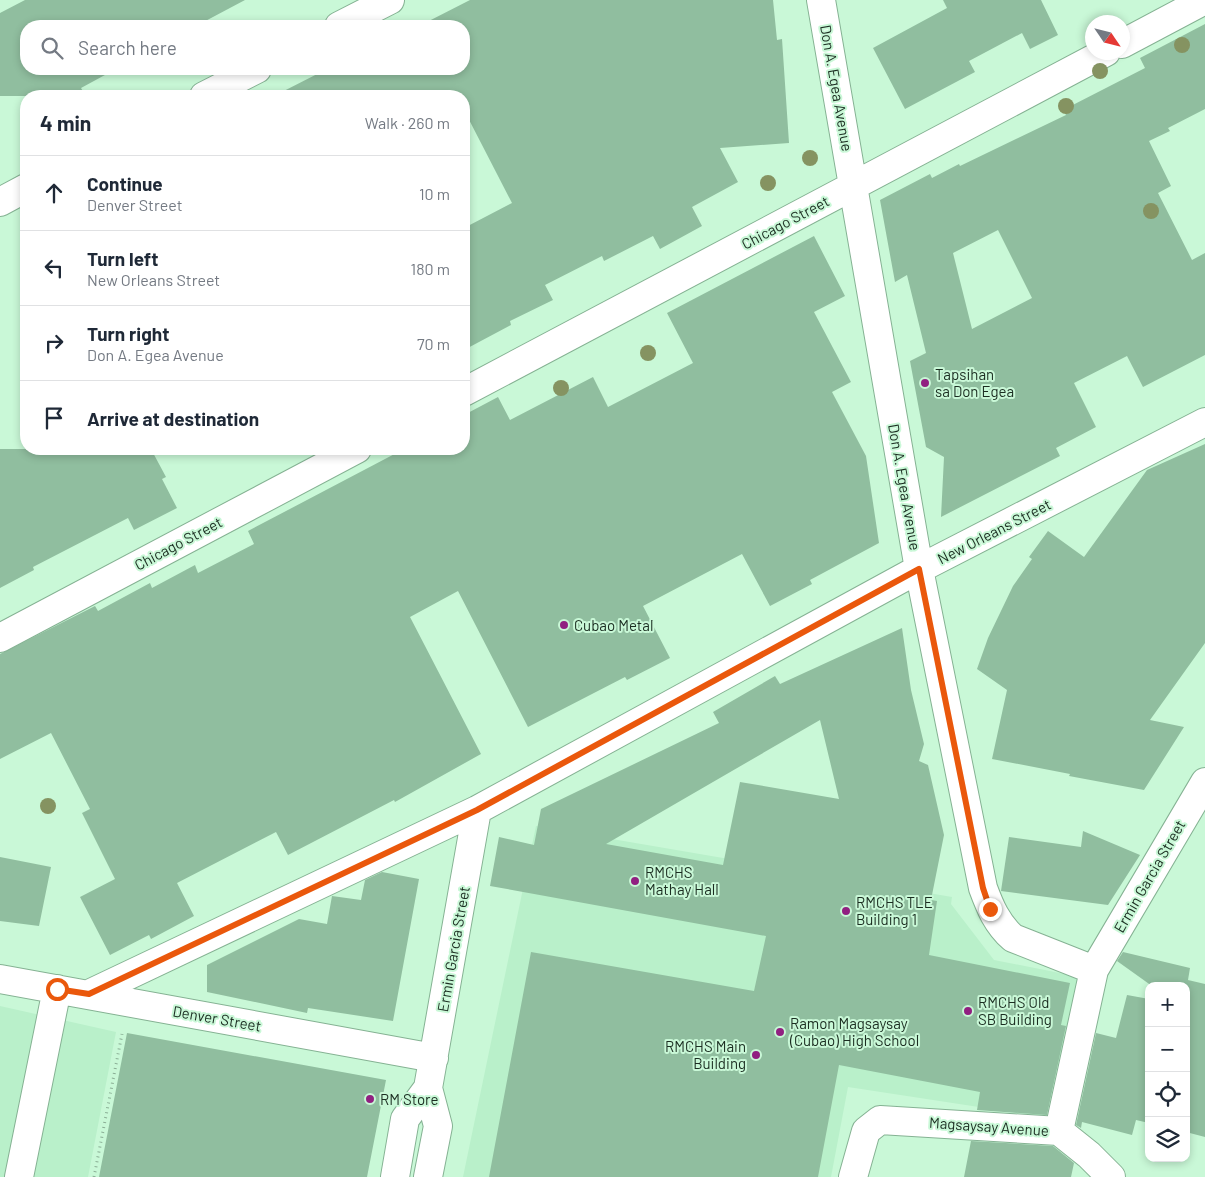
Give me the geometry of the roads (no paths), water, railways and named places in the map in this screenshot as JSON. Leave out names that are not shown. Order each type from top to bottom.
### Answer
[{"type":"street","points":[[351,20],[390,0]]},
{"type":"street","name":"Don A. Egea Avenue","points":[[821,0],[919,569],[983,888],[990,909],[1004,930],[1013,938],[1094,970]]},
{"type":"street","points":[[1130,40],[1205,0]]},
{"type":"street","name":"Chicago Street","points":[[470,389],[1091,60]]},
{"type":"street","points":[[216,90],[245,75]]},
{"type":"street","points":[[0,202],[20,191]]},
{"type":"street","name":"New Orleans Street","points":[[89,994],[477,810],[919,569],[1205,422]]},
{"type":"street","name":"Chicago Street","points":[[0,638],[346,455]]},
{"type":"street","name":"Ermin Garcia Street","points":[[1094,970],[1205,782]]},
{"type":"street","name":"Ermin Garcia Street","points":[[395,1177],[405,1119],[428,1088],[477,810]]},
{"type":"street","name":"Magsaysay Avenue","points":[[853,1177],[866,1131],[880,1120],[1059,1131],[1094,970]]},
{"type":"street","name":"Denver Street","points":[[0,979],[434,1058]]},
{"type":"street","points":[[19,1177],[57,989]]},
{"type":"street","name":"Ermin Garcia Street","points":[[428,1088],[438,1126],[428,1177]]},
{"type":"street","points":[[1059,1131],[1090,1155],[1112,1177]]},
{"type":"place","name":"Tapsihan sa Don Egea","points":[[925,383]]},
{"type":"place","name":"Cubao Metal","points":[[564,625]]},
{"type":"place","name":"RMCHS Mathay Hall","points":[[635,881]]},
{"type":"place","name":"RMCHS TLE Building 1","points":[[846,911]]},
{"type":"place","name":"RMCHS Old SB Building","points":[[968,1011]]},
{"type":"place","name":"Ramon Magsaysay (Cubao) High School","points":[[780,1032]]},
{"type":"place","name":"RMCHS Main Building","points":[[756,1055]]},
{"type":"place","name":"RM Store","points":[[370,1099]]}]
